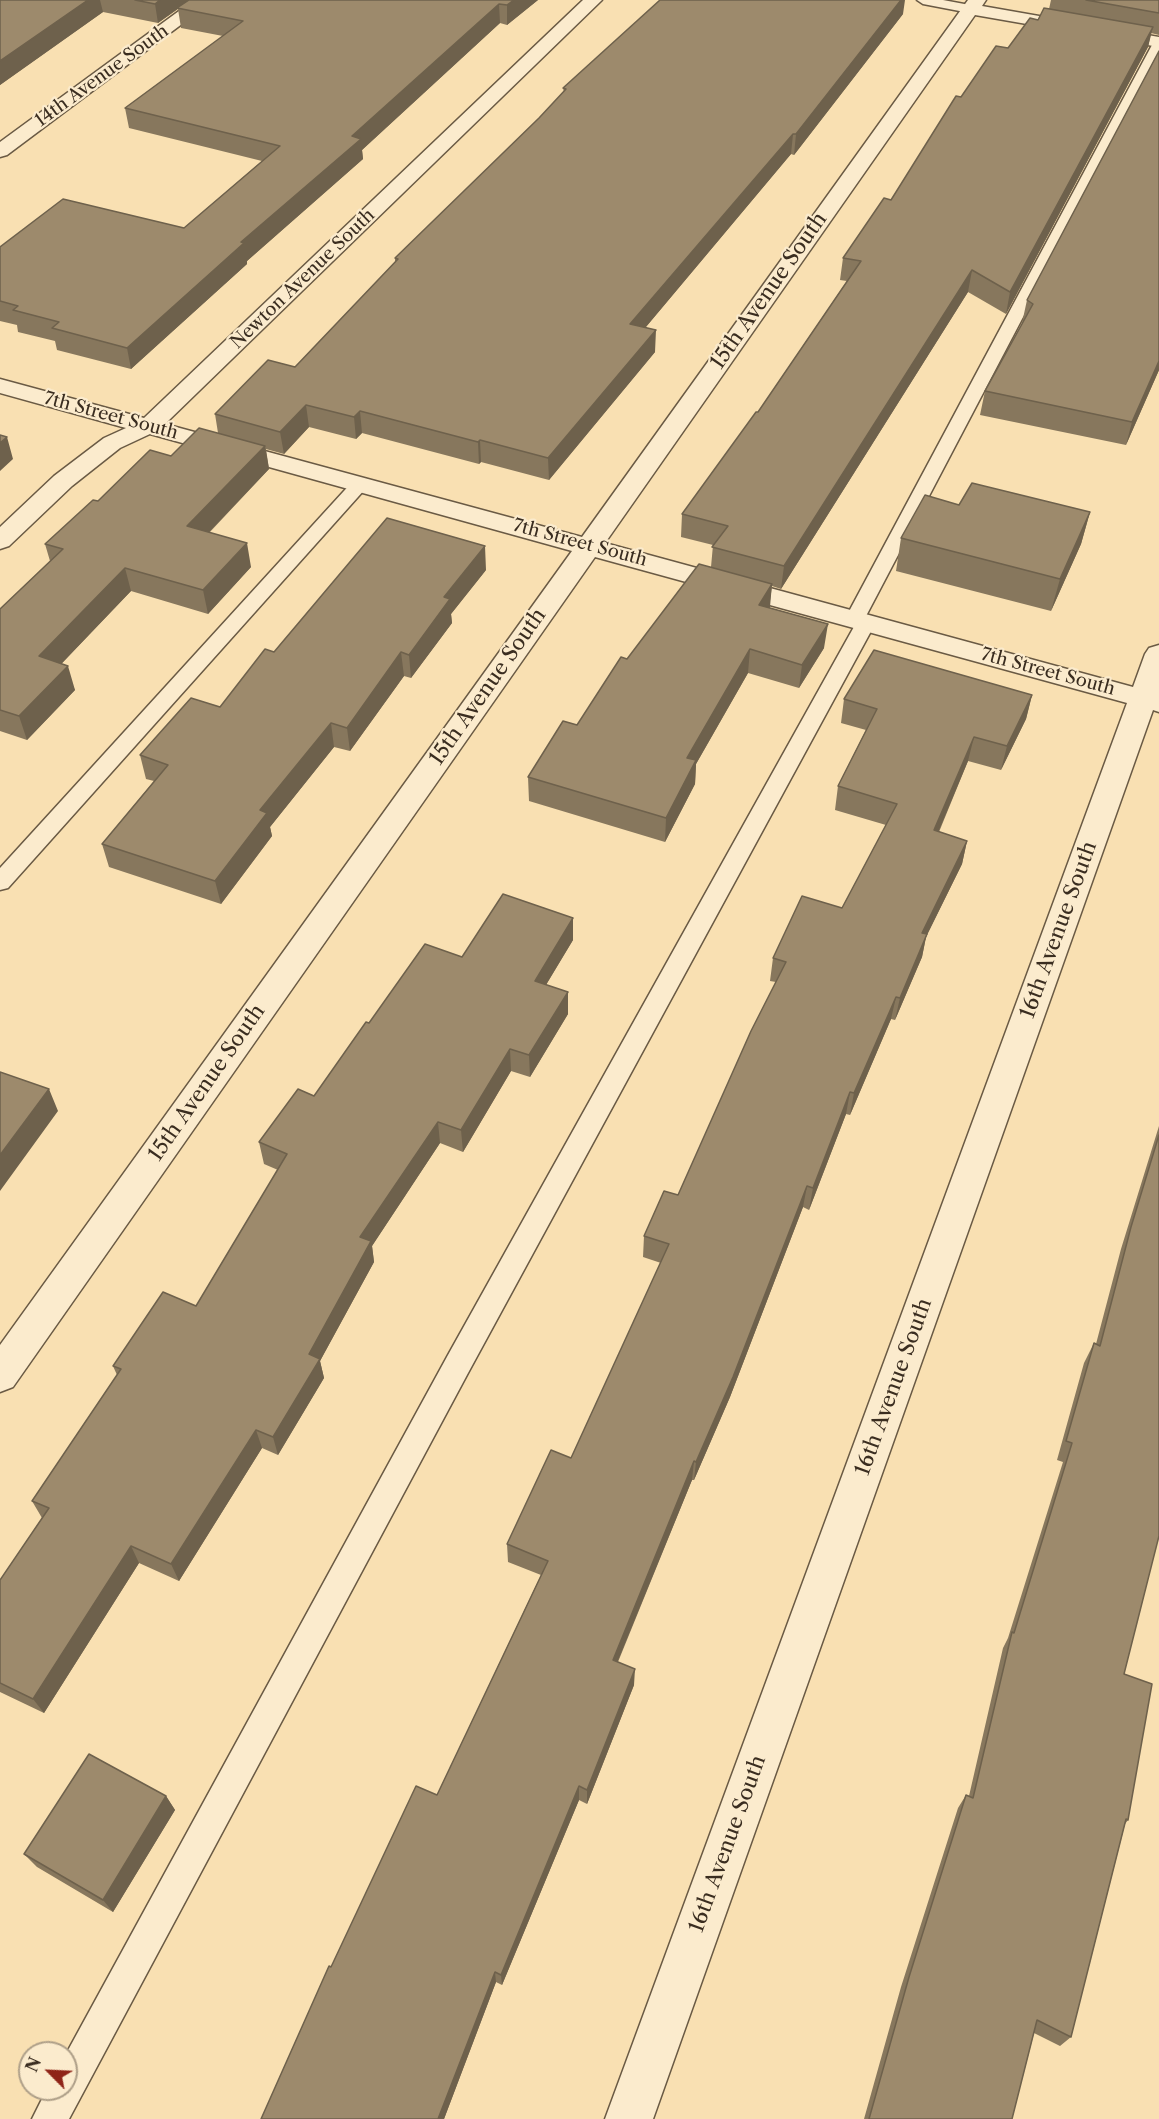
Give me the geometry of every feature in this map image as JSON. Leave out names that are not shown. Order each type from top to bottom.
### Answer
[{"type":"street","name":"14th Avenue South","points":[[0,151],[205,0]]},
{"type":"street","name":"Newton Avenue South","points":[[0,541],[63,482],[112,443],[149,426],[593,0]]},
{"type":"street","points":[[974,4],[1159,43]]},
{"type":"street","name":"15th Avenue South","points":[[0,1374],[974,4]]},
{"type":"street","name":"7th Street South","points":[[0,386],[588,545],[1151,701]]},
{"type":"street","name":"16th Avenue South","points":[[628,2119],[1151,701],[1159,654]]},
{"type":"lane","points":[[923,0],[974,4]]},
{"type":"lane","points":[[78,2067],[861,621],[1159,43]]},
{"type":"lane","points":[[0,882],[360,484]]},
{"type":"lane","points":[[50,2119],[60,2101]]},
{"type":"building","points":[[0,0],[88,0],[0,61]]},
{"type":"building","points":[[135,0],[160,0],[155,4]]},
{"type":"building","points":[[189,0],[514,0],[507,5],[499,4],[352,136],[361,139],[241,242],[244,243],[127,348],[52,328],[59,322],[13,310],[18,306],[0,301],[0,247],[63,199],[184,228],[280,146],[125,108],[243,21],[177,8]]},
{"type":"building","points":[[660,0],[901,0],[796,134],[793,134],[630,324],[656,330],[548,458],[360,411],[354,417],[306,405],[280,432],[215,414],[268,360],[295,367],[398,259],[395,258],[539,118],[566,89],[563,88]]},
{"type":"building","points":[[1086,0],[1159,0],[1159,13]]},
{"type":"building","points":[[1044,8],[1153,27],[1010,292],[972,270],[784,566],[712,547],[728,526],[682,514],[758,412],[861,261],[843,258],[884,198],[891,200],[956,96],[961,97],[996,46],[1008,48],[1030,18],[1038,20]]},
{"type":"building","points":[[1159,51],[1159,361],[1132,422],[985,391],[1033,304],[1027,300]]},
{"type":"building","points":[[199,428],[265,446],[187,526],[247,543],[203,590],[125,568],[39,656],[68,666],[19,716],[0,710],[0,609],[63,549],[45,544],[93,500],[98,501],[150,450],[171,456]]},
{"type":"building","points":[[0,435],[7,437],[0,443]]},
{"type":"building","points":[[972,483],[1090,512],[1060,579],[901,538],[925,495],[959,505]]},
{"type":"building","points":[[387,518],[485,546],[444,597],[450,599],[409,655],[401,652],[347,728],[331,723],[260,810],[267,813],[215,881],[102,844],[168,765],[140,755],[191,698],[220,707],[265,649],[274,652]]},
{"type":"building","points":[[699,564],[772,584],[759,605],[828,624],[802,665],[750,649],[687,758],[696,760],[666,818],[528,777],[563,721],[577,725],[621,657],[627,659]]},
{"type":"building","points":[[874,650],[1032,695],[1007,746],[974,737],[934,830],[967,841],[922,933],[927,934],[900,998],[896,997],[854,1093],[850,1092],[813,1188],[807,1186],[733,1377],[696,1462],[694,1461],[613,1660],[635,1669],[587,1790],[579,1786],[501,1975],[495,1972],[438,2119],[261,2119],[329,1966],[331,1967],[416,1786],[437,1795],[548,1561],[507,1544],[551,1450],[571,1458],[669,1244],[644,1236],[664,1191],[678,1195],[751,1031],[786,962],[773,958],[802,896],[842,908],[897,804],[838,786],[877,709],[844,699]]},
{"type":"building","points":[[503,894],[573,918],[535,981],[568,992],[529,1055],[510,1049],[461,1130],[438,1122],[360,1237],[371,1241],[309,1354],[320,1359],[273,1437],[256,1430],[171,1564],[131,1546],[33,1699],[0,1683],[0,1580],[49,1508],[32,1501],[121,1369],[113,1366],[163,1292],[196,1306],[287,1154],[259,1142],[298,1089],[314,1096],[425,944],[462,957]]},
{"type":"building","points":[[0,1072],[49,1089],[0,1155]]},
{"type":"building","points":[[1159,1135],[1159,1536],[1124,1674],[1152,1684],[1128,1820],[1126,1819],[1071,2037],[1037,2020],[1012,2119],[869,2119],[909,1977],[966,1795],[973,1798],[1012,1632],[1014,1633],[1072,1443],[1066,1441],[1094,1343],[1100,1346],[1131,1227]]},
{"type":"building","points":[[89,1754],[166,1796],[103,1900],[24,1854]]}]
